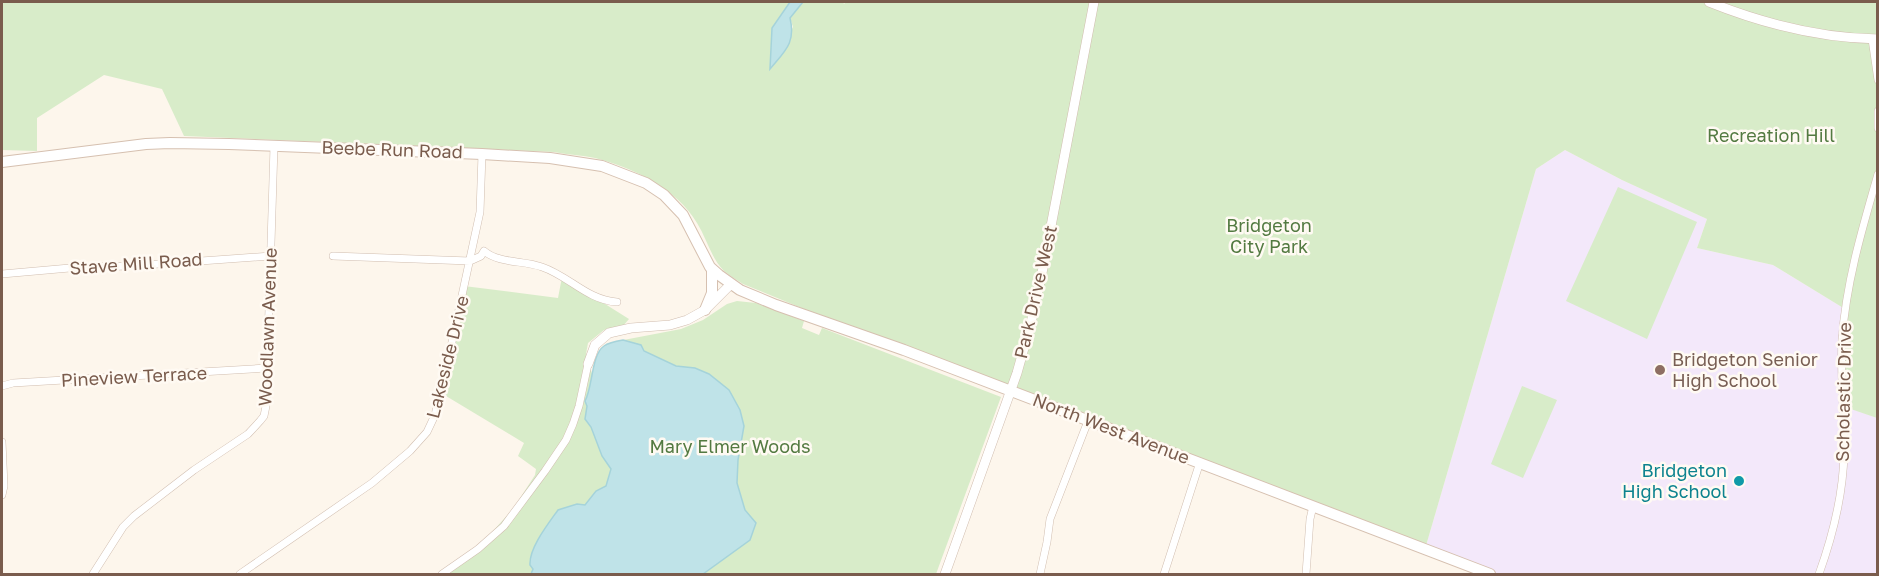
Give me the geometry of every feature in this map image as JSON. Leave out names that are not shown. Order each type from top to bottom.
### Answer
[{"type":"main road","name":"Beebe Run Road","points":[[2,162],[146,144],[274,146],[482,154],[591,163],[646,183],[664,195],[683,215],[712,269],[730,284]]},
{"type":"main road","points":[[705,310],[712,293],[712,269]]},
{"type":"main road","name":"North West Avenue","points":[[730,284],[776,304],[1200,462],[1476,572],[1490,574]]},
{"type":"street","name":"Park Drive West","points":[[945,574],[1026,343],[1095,2]]},
{"type":"street","points":[[1709,2],[1755,20],[1790,28],[1840,38],[1875,39],[1878,80]]},
{"type":"street","points":[[1878,111],[1878,128]]},
{"type":"street","name":"Woodlawn Avenue","points":[[93,574],[123,527],[134,516],[194,470],[248,434],[266,411],[274,146]]},
{"type":"street","name":"Lakeside Drive","points":[[240,574],[372,483],[424,438],[435,415],[470,261],[480,212],[482,154]]},
{"type":"street","name":"Scholastic Drive","points":[[1819,574],[1836,520],[1842,483],[1844,453],[1842,351],[1845,309],[1852,269],[1878,174]]},
{"type":"street","points":[[333,256],[470,261],[481,256],[484,251],[494,257],[545,267],[597,298],[617,302]]},
{"type":"street","name":"Stave Mill Road","points":[[2,274],[271,256]]},
{"type":"street","points":[[442,574],[478,549],[504,526],[566,440],[579,406],[588,364],[595,345],[616,330],[670,325],[695,317],[730,284]]},
{"type":"street","name":"Pineview Terrace","points":[[2,386],[14,383],[267,368]]},
{"type":"street","points":[[1040,574],[1050,519],[1089,421]]},
{"type":"street","points":[[2,442],[4,486],[2,495]]},
{"type":"street","points":[[1164,574],[1200,462]]},
{"type":"street","points":[[1306,574],[1313,506]]},
{"type":"shaded area","name":"Bridgeton Senior High School","points":[[1565,150],[1622,180],[1707,219],[1697,248],[1773,265],[1845,309],[1842,405],[1877,418],[1877,574],[1490,574],[1425,549],[1536,169]]},
{"type":"green space","name":"Bridgeton City Park","points":[[2,2],[790,2],[772,28],[770,68],[793,27],[790,18],[803,2],[843,2],[844,4],[846,2],[1877,2],[1877,418],[1842,406],[1845,309],[1773,265],[1697,248],[1707,219],[1622,180],[1565,150],[1536,169],[1425,549],[904,350],[743,284],[726,273],[720,266],[697,223],[678,199],[653,181],[610,162],[554,152],[184,136],[162,89],[104,75],[37,118],[37,151],[2,150]]},
{"type":"green space","points":[[1618,187],[1697,222],[1647,339],[1566,301]]},
{"type":"green space","name":"Mary Elmer Woods","points":[[562,277],[629,319],[623,326],[604,330],[588,343],[586,354],[593,377],[605,347],[613,342],[681,329],[737,301],[756,303],[804,321],[802,328],[819,335],[822,328],[1001,397],[936,574],[444,574],[473,553],[513,509],[535,475],[536,469],[518,456],[524,443],[441,393],[464,286],[558,298]]},
{"type":"green space","points":[[1522,386],[1557,400],[1523,478],[1491,464]]},
{"type":"water","points":[[790,2],[803,2],[790,18],[792,34],[788,46],[770,69],[772,28]]},
{"type":"water","points":[[623,340],[641,345],[644,351],[676,366],[695,368],[709,374],[729,390],[740,410],[744,426],[738,460],[737,483],[745,510],[756,523],[750,540],[703,574],[531,574],[533,551],[540,536],[558,510],[577,504],[585,505],[596,491],[606,486],[611,469],[602,456],[591,427],[585,419],[587,406],[585,401],[594,364],[600,350],[608,344]]},
{"type":"place","name":"Bridgeton Senior High School","points":[[1660,370]]},
{"type":"place","name":"Bridgeton High School","points":[[1739,481]]},
{"type":"park label","name":"Recreation Hill","points":[[1771,136]]}]
